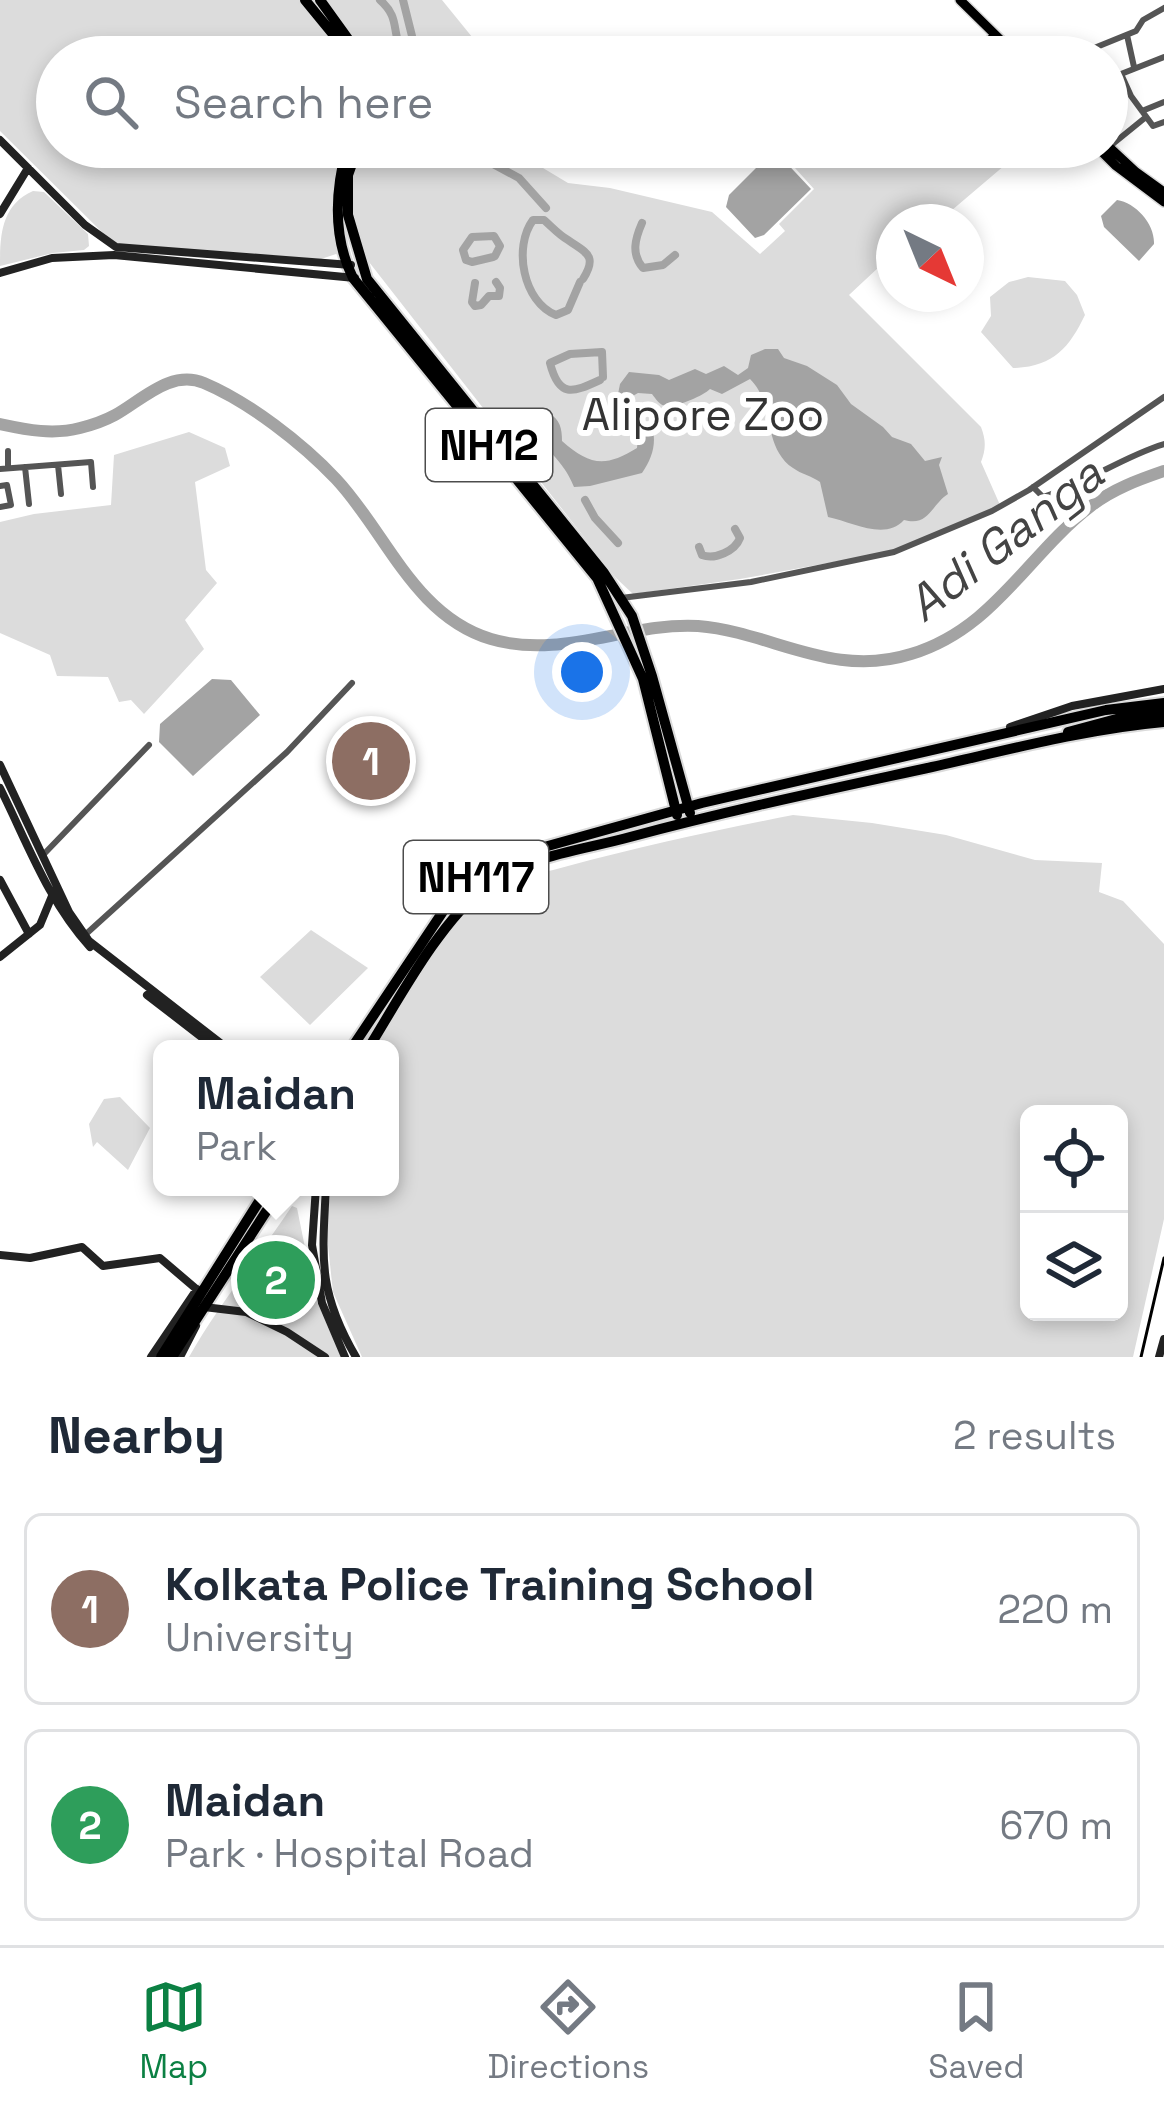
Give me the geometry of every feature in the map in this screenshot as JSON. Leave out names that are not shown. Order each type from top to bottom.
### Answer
[{"type":"highway","points":[[305,0],[335,36]]},
{"type":"highway","points":[[320,0],[346,36]]},
{"type":"highway","name":"NH12","points":[[341,168],[336,211],[357,272],[597,578],[642,663]]},
{"type":"highway","name":"NH12","points":[[350,168],[348,215],[357,272],[632,616],[643,679],[686,822]]},
{"type":"highway","points":[[682,808],[1106,710],[1164,708]]},
{"type":"highway","points":[[1032,745],[1164,708]]},
{"type":"highway","points":[[373,1040],[405,977],[453,919],[484,888],[517,868],[686,822],[1032,745],[1164,722]]},
{"type":"highway","name":"NH117","points":[[358,1040],[405,977],[444,910],[476,877],[512,856],[682,808]]},
{"type":"highway","points":[[161,1357],[174,1352],[198,1299],[263,1196]]},
{"type":"highway","points":[[198,1299],[275,1196]]},
{"type":"main road","points":[[958,0],[990,36]]},
{"type":"main road","points":[[958,0],[996,36]]},
{"type":"main road","points":[[0,140],[115,251]]},
{"type":"main road","points":[[1128,166],[1164,192]]},
{"type":"main road","points":[[0,214],[28,168]]},
{"type":"main road","points":[[1118,168],[1164,202]]},
{"type":"main road","points":[[92,255],[99,244],[95,234]]},
{"type":"main road","points":[[0,273],[52,258],[115,251],[357,272]]},
{"type":"main road","points":[[958,745],[1072,706],[1164,689]]},
{"type":"main road","points":[[0,765],[44,854],[56,894],[40,925],[0,957]]},
{"type":"main road","points":[[2,795],[73,924],[96,954],[206,1040]]},
{"type":"main road","points":[[0,880],[3,895],[29,934]]},
{"type":"main road","points":[[40,925],[73,924],[100,951],[216,1040]]},
{"type":"main road","points":[[315,1196],[312,1245],[322,1303],[345,1357]]},
{"type":"main road","points":[[325,1196],[321,1259],[326,1289],[356,1357]]},
{"type":"main road","points":[[0,1256],[30,1258],[82,1247],[103,1266],[160,1258],[198,1299],[247,1312],[325,1357]]},
{"type":"main road","points":[[151,1357],[198,1299]]},
{"type":"main road","points":[[1160,1357],[1164,1339]]},
{"type":"street","points":[[1127,35],[1164,8]]},
{"type":"street","points":[[1128,39],[1135,68]]},
{"type":"street","points":[[1128,71],[1164,57]]},
{"type":"street","points":[[1128,86],[1154,126],[1164,122]]},
{"type":"street","points":[[1128,127],[1164,102]]},
{"type":"street","points":[[621,598],[752,582],[866,560],[941,534],[992,512],[1033,487],[1164,397]]},
{"type":"street","points":[[1033,487],[1043,497],[1072,488],[1164,444]]},
{"type":"street","points":[[8,451],[4,468],[92,462],[93,488]]},
{"type":"street","points":[[58,465],[61,494]]},
{"type":"street","points":[[25,467],[29,505]]},
{"type":"street","points":[[0,486],[7,485],[11,505],[0,507]]},
{"type":"street","points":[[86,934],[287,752],[352,683]]},
{"type":"street","points":[[44,854],[149,746]]},
{"type":"green space","points":[[0,0],[302,0],[330,36],[36,36],[36,167],[0,131]]},
{"type":"green space","points":[[324,0],[442,0],[471,36],[353,36]]},
{"type":"green space","points":[[37,168],[344,168],[339,212],[345,251],[321,259],[115,245]]},
{"type":"green space","name":"Alipore Zoo","points":[[358,168],[543,168],[568,183],[712,212],[760,254],[785,231],[779,224],[814,189],[795,168],[1001,168],[959,204],[876,204],[876,270],[849,295],[981,427],[985,445],[981,462],[1000,505],[894,551],[633,594],[369,262],[353,193]]},
{"type":"green space","points":[[33,191],[44,192],[88,234],[89,246],[0,266],[8,213]]},
{"type":"green space","points":[[1028,277],[1065,281],[1085,315],[1058,354],[1039,364],[1013,368],[981,332],[991,316],[990,297],[1009,282]]},
{"type":"green space","points":[[189,432],[225,448],[230,466],[195,482],[206,570],[217,583],[185,620],[204,649],[144,714],[131,700],[119,702],[108,677],[57,676],[50,655],[0,633],[0,522],[111,505],[114,455]]},
{"type":"green space","points":[[793,815],[946,835],[1035,860],[1102,863],[1099,892],[1123,901],[1164,944],[1164,1219],[1133,1357],[362,1357],[333,1292],[326,1227],[330,1196],[399,1196],[399,1040],[380,1040],[467,913],[491,892],[534,875]]},
{"type":"green space","points":[[311,930],[368,968],[310,1025],[260,977]]},
{"type":"green space","points":[[120,1097],[150,1128],[128,1170],[97,1142],[93,1147],[89,1124],[104,1099]]},
{"type":"green space","points":[[292,1206],[297,1208],[315,1297],[341,1357],[189,1357],[226,1299]]},
{"type":"shaded area","points":[[756,168],[791,168],[811,189],[764,235],[755,238],[726,207],[729,195]]},
{"type":"shaded area","points":[[1117,200],[1137,210],[1151,229],[1154,244],[1139,261],[1104,227],[1101,216]]},
{"type":"shaded area","points":[[778,349],[784,358],[837,385],[851,404],[892,437],[911,444],[925,461],[942,457],[939,465],[948,494],[924,518],[904,520],[887,529],[828,517],[820,482],[793,468],[777,449],[763,400],[750,379],[722,394],[710,389],[671,406],[661,404],[652,394],[631,397],[653,433],[653,451],[642,473],[574,487],[549,449],[541,420],[549,413],[560,425],[562,441],[572,449],[589,459],[616,459],[637,448],[638,437],[613,419],[620,384],[629,372],[669,380],[695,369],[706,374],[724,366],[738,375],[748,368],[751,355]]},
{"type":"shaded area","points":[[212,679],[231,680],[260,715],[193,776],[159,742],[160,724]]},
{"type":"waterway","points":[[380,0],[393,17],[397,36]]},
{"type":"waterway","points":[[403,0],[412,36]]},
{"type":"waterway","points":[[500,168],[519,178],[546,208]]},
{"type":"waterway","points":[[580,282],[568,310],[556,315],[536,298],[523,258],[533,220],[544,220],[588,255],[590,265],[583,279]]},
{"type":"waterway","points":[[642,223],[635,246],[643,268],[663,265],[675,255]]},
{"type":"waterway","points":[[493,257],[472,262],[463,250],[472,237],[494,236],[500,246],[495,256]]},
{"type":"waterway","points":[[475,283],[475,306],[489,296],[499,296],[496,282]]},
{"type":"waterway","points":[[600,380],[582,388],[562,387],[550,363],[570,354],[602,352],[603,377]]},
{"type":"waterway","name":"Adi Ganga","points":[[0,424],[70,430],[111,417],[168,383],[204,383],[257,412],[322,465],[354,500],[421,592],[464,628],[491,639],[543,645],[698,626],[855,661],[911,654],[965,627],[1091,506],[1164,471]]},
{"type":"waterway","points":[[585,500],[618,543]]},
{"type":"waterway","points":[[699,547],[702,555],[724,553],[740,538],[735,529]]},
{"type":"tram line","points":[[1141,1357],[1164,1258]]},
{"type":"place","name":"Kolkata Police Training School","points":[[371,761]]},
{"type":"place","name":"Maidan","points":[[276,1280]]}]
